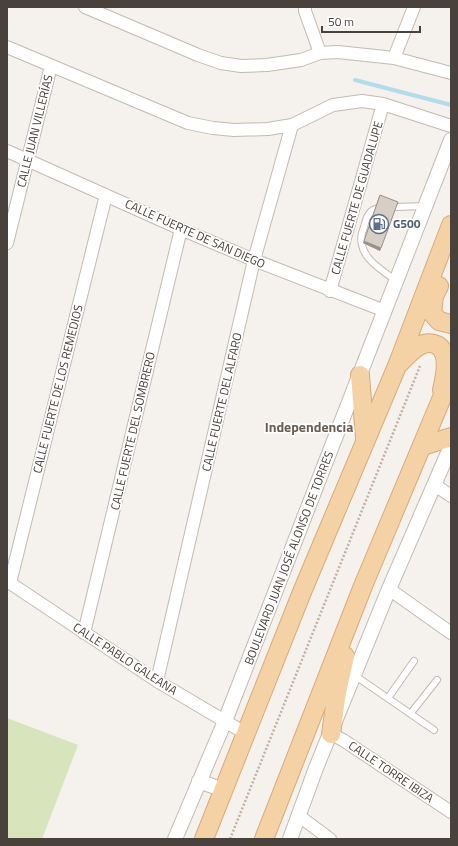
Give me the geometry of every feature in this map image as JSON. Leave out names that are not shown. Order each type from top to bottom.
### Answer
[{"type":"main road","name":"BOULEVARD JUAN JOSÉ ALONSO DE TORRES","points":[[204,839],[302,592],[398,366],[451,231]]},
{"type":"main road","points":[[451,248],[449,260],[434,296],[432,305],[432,313],[438,320],[445,324],[451,324]]},
{"type":"main road","points":[[398,366],[412,352],[422,345],[429,343],[434,344],[442,349],[446,368],[439,406]]},
{"type":"main road","points":[[360,375],[366,440]]},
{"type":"main road","points":[[264,839],[363,586],[423,446],[451,376]]},
{"type":"main road","points":[[423,446],[451,438]]},
{"type":"main road","points":[[330,734],[341,674],[363,586]]},
{"type":"street","points":[[85,7],[198,55],[221,63],[241,66],[267,65],[301,60],[320,53],[338,52],[394,58],[451,73]]},
{"type":"street","points":[[305,7],[305,11],[320,53]]},
{"type":"street","points":[[394,58],[414,7]]},
{"type":"street","points":[[7,47],[188,123],[213,128],[234,130],[268,129],[292,125],[333,105],[362,101],[383,104],[451,126]]},
{"type":"street","name":"CALLE JUAN VILLERÍAS","points":[[7,243],[51,66]]},
{"type":"street","name":"CALLE FUERTE DE GUADALUPE","points":[[330,291],[383,104]]},
{"type":"street","name":"CALLE FUERTE DEL ALFARO","points":[[157,681],[254,260],[292,125]]},
{"type":"street","name":"BOULEVARD JUAN JOSÉ ALONSO DE TORRES","points":[[175,839],[225,721],[451,140]]},
{"type":"street","name":"CALLE FUERTE DE SAN DIEGO","points":[[7,151],[254,260],[330,291],[385,311]]},
{"type":"street","name":"CALLE FUERTE DE LOS REMEDIOS","points":[[8,582],[106,195]]},
{"type":"street","name":"CALLE FUERTE DEL SOMBRERO","points":[[84,633],[181,229]]},
{"type":"street","points":[[290,839],[330,734],[389,589],[451,446]]},
{"type":"street","points":[[435,485],[451,496]]},
{"type":"street","name":"CALLE PABLO GALEANA","points":[[8,582],[157,681],[245,733]]},
{"type":"street","points":[[389,589],[451,632]]},
{"type":"street","name":"CALLE TORRE IBIZA","points":[[330,734],[343,740],[451,812]]},
{"type":"street","points":[[199,781],[223,790]]},
{"type":"street","points":[[298,816],[330,839]]},
{"type":"lane","points":[[395,208],[426,206]]},
{"type":"lane","points":[[375,209],[371,211],[367,217],[362,238],[362,246],[369,259],[396,281]]},
{"type":"lane","points":[[388,698],[414,661]]},
{"type":"lane","points":[[354,675],[434,730]]},
{"type":"lane","points":[[410,714],[437,680]]},
{"type":"path","points":[[230,839],[420,365]]},
{"type":"green space","points":[[7,718],[78,745],[42,839],[7,839]]},
{"type":"building","name":"G500","points":[[380,195],[398,202],[381,248],[364,241]]},
{"type":"waterway","points":[[355,80],[451,105]]},
{"type":"place","name":"G500","points":[[379,224]]},
{"type":"district","name":"Independencia","points":[[309,427]]}]
